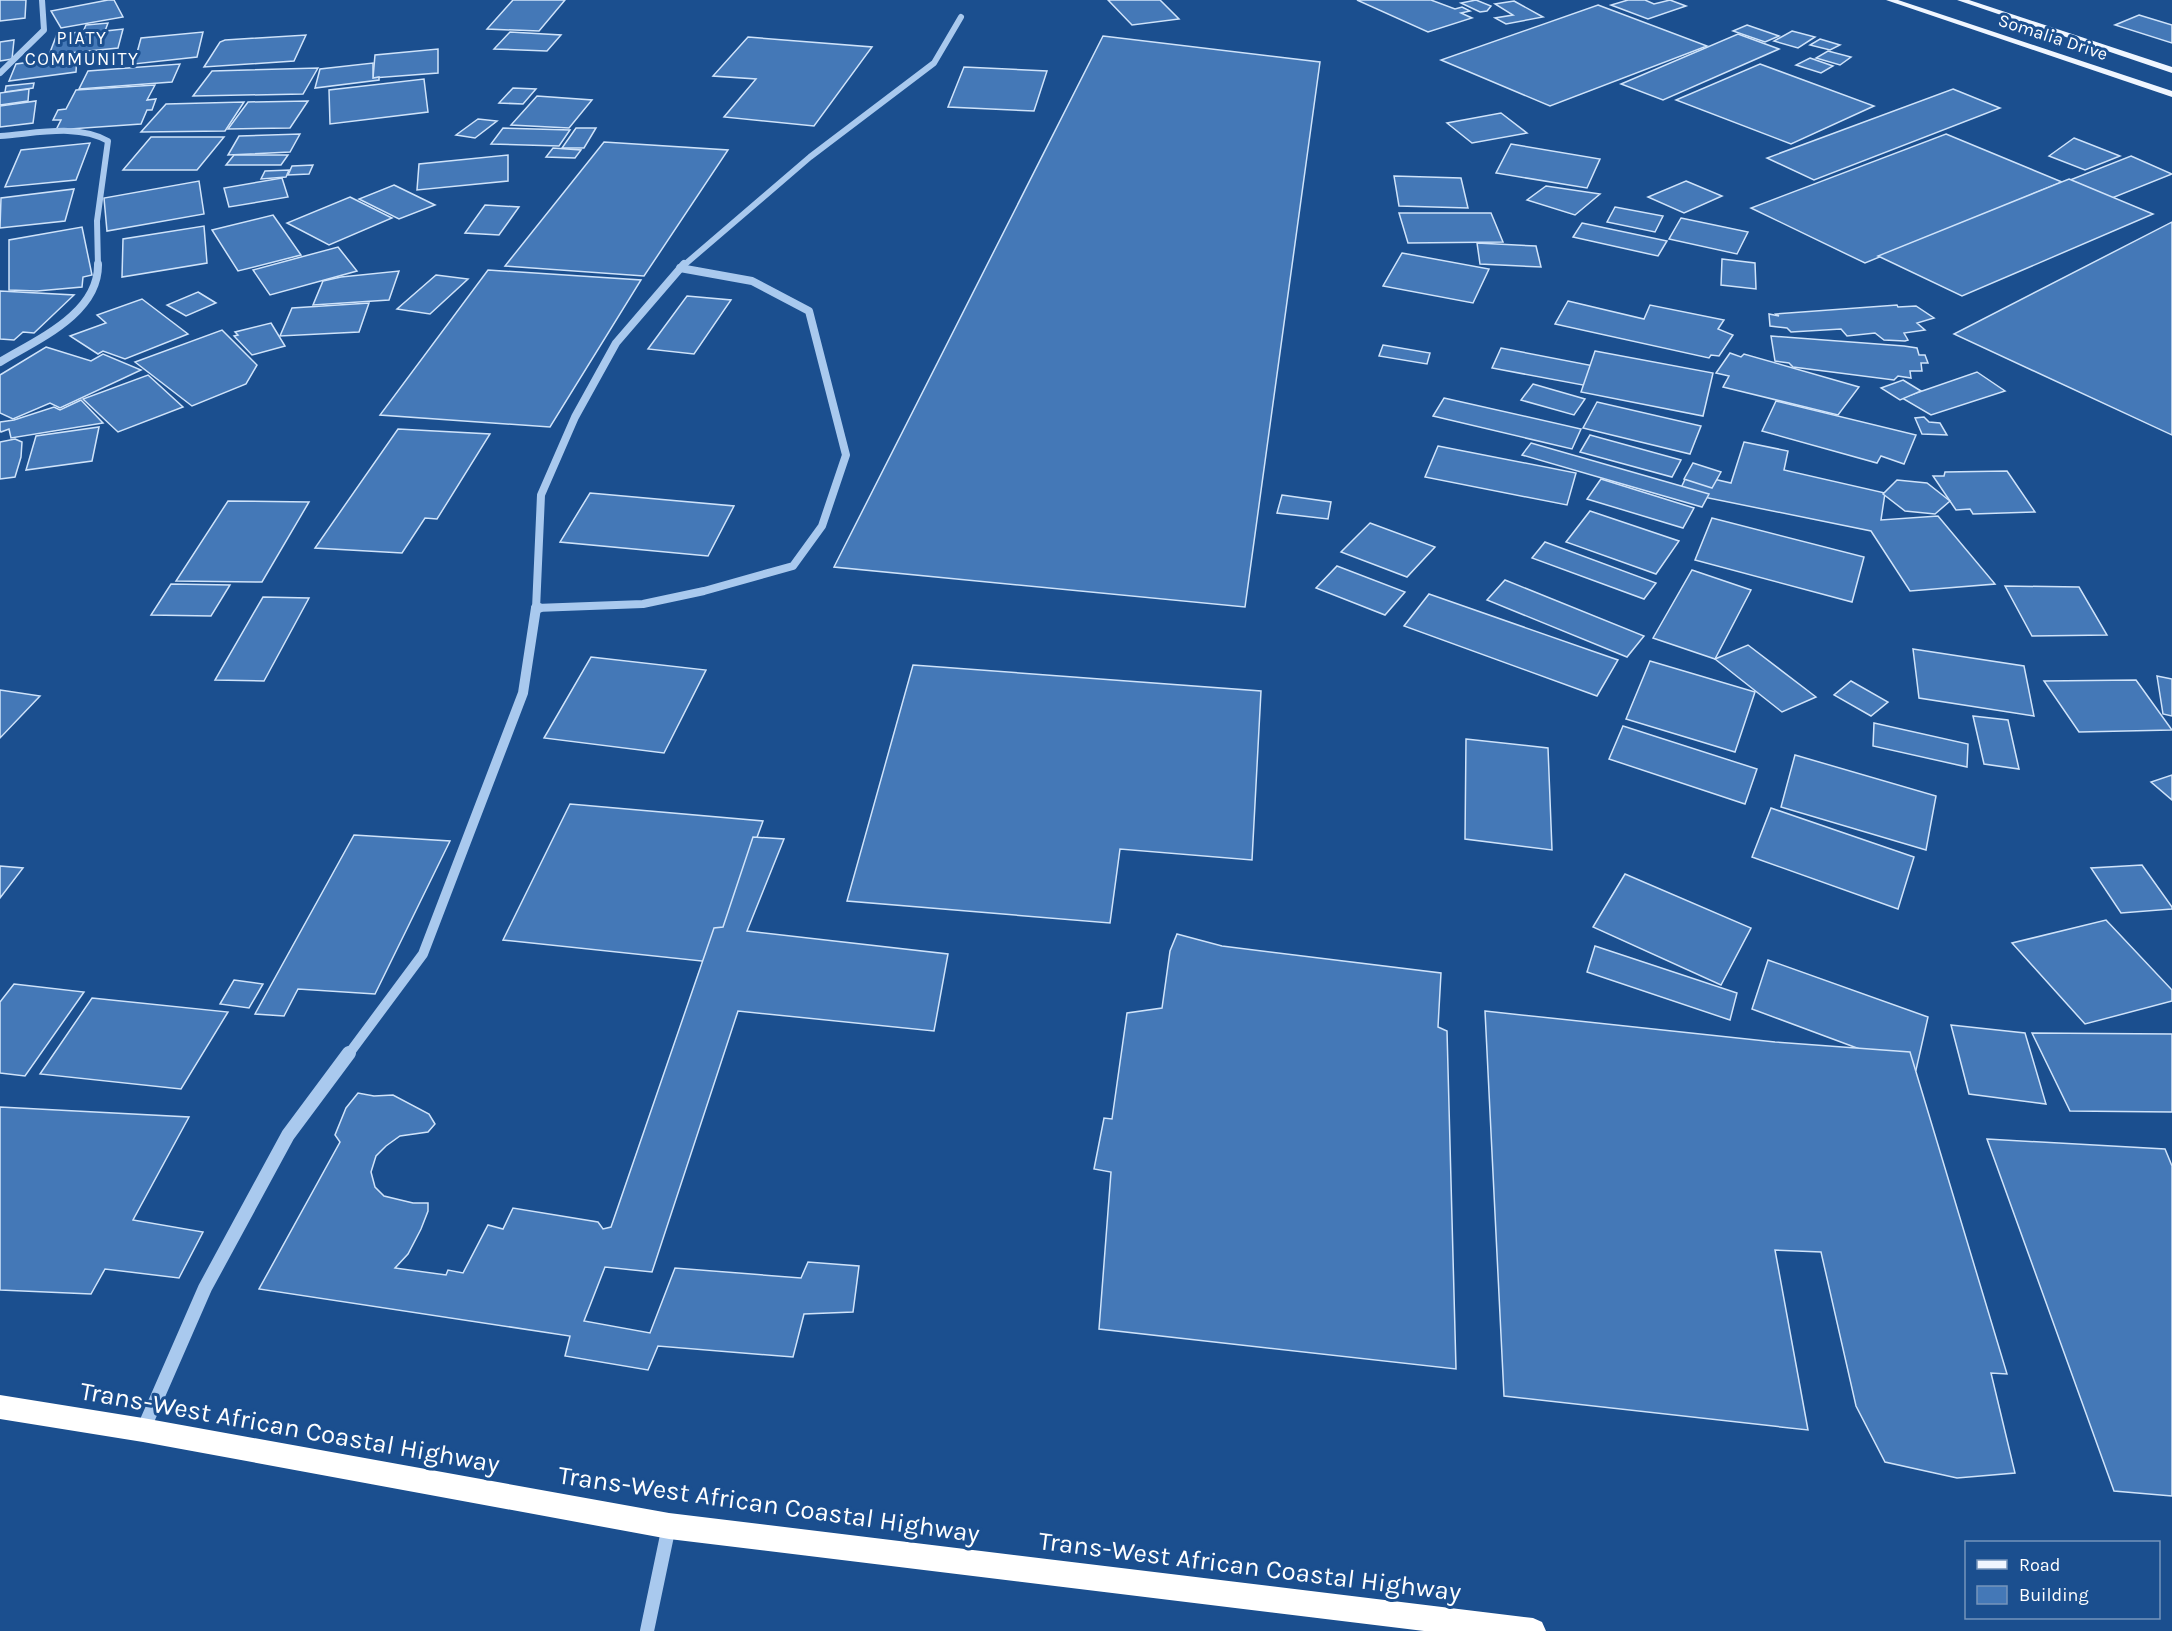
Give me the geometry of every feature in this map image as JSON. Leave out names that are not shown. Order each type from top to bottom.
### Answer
[{"type":"highway","name":"Trans-West African Coastal Highway","points":[[0,1407],[144,1430],[669,1526],[1533,1631]]},
{"type":"main road","name":"Somalia Drive","points":[[1890,0],[2172,94]]},
{"type":"main road","name":"Somalia Drive","points":[[1961,0],[2172,70]]},
{"type":"street","points":[[0,73],[44,30],[42,0]]},
{"type":"street","points":[[144,1430],[205,1288],[288,1135],[423,954],[523,693],[536,608],[541,495],[575,417],[616,343],[680,268],[810,157],[934,63],[961,17]]},
{"type":"street","points":[[0,136],[85,132],[101,135],[108,141],[96,221],[98,274],[86,302],[60,325],[0,362]]},
{"type":"street","points":[[536,608],[643,604],[704,591],[793,566],[822,526],[846,455],[809,311],[752,281],[680,268]]},
{"type":"street","points":[[647,1631],[669,1526]]},
{"type":"building","points":[[0,0],[26,0],[25,18],[0,21]]},
{"type":"building","points":[[114,0],[123,17],[61,28],[51,11]]},
{"type":"building","points":[[513,0],[565,0],[539,31],[487,29]]},
{"type":"building","points":[[1108,0],[1160,0],[1179,19],[1132,25]]},
{"type":"building","points":[[1357,0],[1431,0],[1455,9],[1462,7],[1470,11],[1461,13],[1472,18],[1428,32]]},
{"type":"building","points":[[1476,0],[1491,6],[1487,11],[1480,12],[1461,3]]},
{"type":"building","points":[[1628,0],[1645,0],[1654,4],[1670,0],[1686,6],[1648,19],[1611,5]]},
{"type":"building","points":[[1514,1],[1543,17],[1506,24],[1495,18],[1513,15],[1495,4]]},
{"type":"building","points":[[1598,5],[1707,46],[1550,106],[1441,60]]},
{"type":"building","points":[[2139,15],[2172,25],[2172,43],[2115,25]]},
{"type":"building","points":[[108,23],[105,31],[123,29],[118,48],[49,55],[57,34],[83,32],[86,25]]},
{"type":"building","points":[[1747,25],[1779,36],[1765,42],[1733,31]]},
{"type":"building","points":[[1792,31],[1815,37],[1798,48],[1774,41]]},
{"type":"building","points":[[203,32],[197,57],[134,64],[141,38]]},
{"type":"building","points":[[510,32],[561,35],[547,51],[494,49]]},
{"type":"building","points":[[1738,34],[1779,49],[1663,100],[1621,84]]},
{"type":"building","points":[[306,35],[294,61],[204,67],[220,42],[225,40]]},
{"type":"building","points":[[1103,36],[1320,62],[1245,607],[834,567]]},
{"type":"building","points":[[748,37],[872,47],[814,126],[724,117],[756,79],[713,76]]},
{"type":"building","points":[[1820,39],[1840,45],[1830,50],[1810,45]]},
{"type":"building","points":[[14,40],[12,59],[0,61],[0,42]]},
{"type":"building","points":[[438,49],[438,73],[373,78],[375,55]]},
{"type":"building","points":[[1828,51],[1851,57],[1840,65],[1816,58]]},
{"type":"building","points":[[77,56],[76,72],[9,81],[16,64]]},
{"type":"building","points":[[1810,58],[1833,66],[1821,73],[1796,65]]},
{"type":"building","points":[[373,63],[373,78],[379,77],[379,80],[315,88],[320,69]]},
{"type":"building","points":[[180,64],[172,82],[79,89],[88,71]]},
{"type":"building","points":[[1760,64],[1874,106],[1791,144],[1676,100]]},
{"type":"building","points":[[964,67],[1047,71],[1034,111],[948,107]]},
{"type":"building","points":[[318,68],[303,94],[193,96],[212,71]]},
{"type":"building","points":[[424,79],[428,112],[330,124],[329,90]]},
{"type":"building","points":[[34,83],[33,88],[5,92],[6,86]]},
{"type":"building","points":[[155,85],[147,100],[156,99],[152,110],[147,110],[141,124],[56,130],[61,120],[53,120],[58,110],[66,109],[76,90]]},
{"type":"building","points":[[513,88],[536,89],[523,104],[499,103]]},
{"type":"building","points":[[29,89],[28,101],[0,105],[0,93]]},
{"type":"building","points":[[1953,89],[2000,108],[1814,180],[1767,158]]},
{"type":"building","points":[[537,96],[592,100],[569,128],[511,125]]},
{"type":"building","points":[[36,101],[33,123],[0,127],[0,106]]},
{"type":"building","points":[[308,101],[290,128],[228,129],[248,102]]},
{"type":"building","points":[[244,102],[225,131],[141,132],[166,104]]},
{"type":"building","points":[[1501,113],[1527,133],[1472,143],[1447,123]]},
{"type":"building","points":[[478,119],[497,121],[475,138],[456,135]]},
{"type":"building","points":[[503,128],[570,130],[559,146],[491,144]]},
{"type":"building","points":[[576,128],[596,128],[584,148],[562,148]]},
{"type":"building","points":[[300,134],[290,152],[228,155],[239,136]]},
{"type":"building","points":[[1946,134],[2062,182],[1865,263],[1751,208]]},
{"type":"building","points":[[151,137],[224,137],[197,170],[123,170]]},
{"type":"building","points":[[2074,138],[2120,156],[2085,170],[2049,156]]},
{"type":"building","points":[[604,142],[728,150],[644,276],[505,266]]},
{"type":"building","points":[[90,143],[76,180],[5,187],[21,150]]},
{"type":"building","points":[[1511,144],[1600,159],[1587,188],[1496,173]]},
{"type":"building","points":[[553,148],[581,150],[575,158],[546,157]]},
{"type":"building","points":[[234,155],[288,155],[281,165],[226,165]]},
{"type":"building","points":[[508,155],[508,181],[417,190],[419,164]]},
{"type":"building","points":[[2131,156],[2172,174],[2112,198],[2070,180]]},
{"type":"building","points":[[313,165],[309,174],[288,175],[292,166]]},
{"type":"building","points":[[289,170],[286,177],[261,179],[265,171]]},
{"type":"building","points":[[1394,176],[1461,178],[1468,208],[1399,206]]},
{"type":"building","points":[[282,178],[288,197],[229,207],[224,188]]},
{"type":"building","points":[[2069,179],[2153,214],[1962,296],[1878,256]]},
{"type":"building","points":[[199,181],[204,214],[107,231],[104,198]]},
{"type":"building","points":[[1686,181],[1722,196],[1684,213],[1648,197]]},
{"type":"building","points":[[394,185],[435,205],[399,219],[359,199]]},
{"type":"building","points":[[1546,186],[1600,194],[1575,215],[1527,200]]},
{"type":"building","points":[[74,189],[65,221],[0,228],[1,198]]},
{"type":"building","points":[[350,197],[392,218],[329,245],[287,223]]},
{"type":"building","points":[[485,205],[519,207],[499,235],[465,233]]},
{"type":"building","points":[[1615,207],[1663,216],[1655,232],[1607,222]]},
{"type":"building","points":[[1399,213],[1491,213],[1503,242],[1408,243]]},
{"type":"building","points":[[273,215],[301,255],[238,271],[212,230]]},
{"type":"building","points":[[1681,218],[1748,232],[1737,254],[1669,239]]},
{"type":"building","points":[[2172,222],[2172,435],[1954,334]]},
{"type":"building","points":[[1582,223],[1667,241],[1658,256],[1573,237]]},
{"type":"building","points":[[204,226],[207,263],[122,277],[123,239]]},
{"type":"building","points":[[82,227],[92,275],[83,277],[82,287],[37,291],[9,290],[9,240]]},
{"type":"building","points":[[1477,243],[1536,246],[1541,267],[1480,264]]},
{"type":"building","points":[[338,247],[357,271],[270,295],[253,270]]},
{"type":"building","points":[[1402,253],[1489,269],[1473,303],[1383,286]]},
{"type":"building","points":[[1722,259],[1755,263],[1756,289],[1721,285]]},
{"type":"building","points":[[488,270],[641,280],[550,427],[380,415]]},
{"type":"building","points":[[399,271],[389,300],[313,305],[323,281]]},
{"type":"building","points":[[436,275],[468,279],[430,314],[397,309]]},
{"type":"building","points":[[0,291],[74,295],[34,333],[23,332],[14,340],[0,339]]},
{"type":"building","points":[[198,292],[216,303],[186,316],[167,305]]},
{"type":"building","points":[[687,296],[731,300],[694,354],[648,349]]},
{"type":"building","points":[[142,299],[188,334],[125,359],[103,351],[98,354],[70,336],[106,323],[97,315]]},
{"type":"building","points":[[1568,301],[1644,319],[1650,305],[1724,320],[1718,329],[1733,335],[1719,356],[1711,355],[1709,358],[1555,324]]},
{"type":"building","points":[[369,303],[359,332],[280,336],[292,308]]},
{"type":"building","points":[[1897,305],[1898,307],[1916,306],[1934,318],[1917,323],[1925,330],[1904,333],[1908,340],[1905,341],[1884,340],[1875,333],[1847,336],[1841,329],[1791,332],[1787,328],[1770,326],[1769,314],[1779,316],[1776,314]]},
{"type":"building","points":[[271,323],[285,346],[252,355],[234,336],[238,335],[235,332]]},
{"type":"building","points":[[222,330],[257,365],[246,384],[192,406],[135,362]]},
{"type":"building","points":[[1771,336],[1917,348],[1919,355],[1925,355],[1928,363],[1921,363],[1922,371],[1910,371],[1911,378],[1898,376],[1894,380],[1793,367],[1789,363],[1775,361]]},
{"type":"building","points":[[1383,345],[1430,353],[1427,364],[1379,356]]},
{"type":"building","points":[[46,347],[91,361],[103,354],[141,370],[60,408],[50,403],[13,419],[0,413],[0,375]]},
{"type":"building","points":[[1501,348],[1594,366],[1588,386],[1492,368]]},
{"type":"building","points":[[1595,351],[1713,373],[1703,416],[1581,392]]},
{"type":"building","points":[[1730,353],[1741,357],[1744,354],[1859,387],[1838,415],[1723,387],[1729,376],[1716,373]]},
{"type":"building","points":[[1977,372],[2005,391],[1931,415],[1902,398]]},
{"type":"building","points":[[148,375],[183,407],[118,432],[83,399]]},
{"type":"building","points":[[1903,380],[1921,391],[1900,400],[1881,388]]},
{"type":"building","points":[[1533,384],[1585,399],[1574,415],[1521,400]]},
{"type":"building","points":[[1444,398],[1581,429],[1572,449],[1433,416]]},
{"type":"building","points":[[81,400],[103,423],[11,438],[9,429],[1,432],[0,430],[0,422],[14,420],[54,407],[60,410]]},
{"type":"building","points":[[1776,401],[1916,435],[1904,464],[1881,456],[1877,463],[1762,431]]},
{"type":"building","points":[[1597,402],[1701,426],[1690,454],[1583,428]]},
{"type":"building","points":[[1924,417],[1929,422],[1940,423],[1947,435],[1922,434],[1915,418]]},
{"type":"building","points":[[99,427],[92,461],[26,470],[36,436]]},
{"type":"building","points":[[398,429],[490,434],[437,519],[425,518],[402,553],[315,548]]},
{"type":"building","points":[[1590,435],[1681,460],[1672,477],[1580,452]]},
{"type":"building","points":[[15,439],[22,442],[21,457],[15,477],[0,479],[0,442]]},
{"type":"building","points":[[1744,442],[1788,451],[1784,470],[1885,493],[1881,520],[1938,516],[1995,584],[1910,591],[1871,531],[1679,492],[1688,473],[1731,483]]},
{"type":"building","points":[[1531,443],[1709,494],[1702,507],[1522,455]]},
{"type":"building","points":[[1438,446],[1576,473],[1567,505],[1425,477]]},
{"type":"building","points":[[1693,463],[1721,472],[1712,488],[1684,479]]},
{"type":"building","points":[[2007,471],[2035,512],[1973,514],[1970,509],[1956,510],[1933,476],[1944,476],[1945,472]]},
{"type":"building","points":[[1601,479],[1694,508],[1683,528],[1587,499]]},
{"type":"building","points":[[1897,480],[1927,483],[1950,501],[1935,514],[1905,511],[1883,494]]},
{"type":"building","points":[[590,493],[734,506],[708,556],[560,542]]},
{"type":"building","points":[[1282,495],[1331,502],[1328,519],[1277,513]]},
{"type":"building","points":[[228,501],[309,502],[262,582],[176,581]]},
{"type":"building","points":[[1590,511],[1679,541],[1656,574],[1566,542]]},
{"type":"building","points":[[1712,518],[1864,557],[1852,602],[1695,560]]},
{"type":"building","points":[[1370,523],[1435,547],[1407,577],[1341,552]]},
{"type":"building","points":[[1545,542],[1656,583],[1644,599],[1532,558]]},
{"type":"building","points":[[1337,566],[1405,592],[1385,615],[1316,588]]},
{"type":"building","points":[[1692,570],[1751,590],[1715,659],[1653,638]]},
{"type":"building","points":[[1505,580],[1644,636],[1627,657],[1487,600]]},
{"type":"building","points":[[171,584],[230,585],[211,616],[151,615]]},
{"type":"building","points":[[2005,586],[2079,587],[2107,635],[2032,636]]},
{"type":"building","points":[[1429,594],[1618,660],[1597,696],[1404,626]]},
{"type":"building","points":[[263,597],[309,598],[264,681],[215,680]]},
{"type":"building","points":[[1748,645],[1816,697],[1782,712],[1715,659]]},
{"type":"building","points":[[1913,649],[2024,666],[2034,716],[1919,698]]},
{"type":"building","points":[[591,657],[706,670],[664,753],[544,738]]},
{"type":"building","points":[[1650,661],[1755,692],[1735,752],[1626,719]]},
{"type":"building","points":[[913,665],[1261,691],[1252,860],[1120,849],[1110,923],[847,901]]},
{"type":"building","points":[[2157,676],[2172,679],[2172,716],[2163,714]]},
{"type":"building","points":[[2136,680],[2172,730],[2079,732],[2044,681]]},
{"type":"building","points":[[1851,681],[1888,702],[1871,716],[1834,695]]},
{"type":"building","points":[[0,690],[40,696],[0,738]]},
{"type":"building","points":[[1973,716],[2008,720],[2019,769],[1984,764]]},
{"type":"building","points":[[1874,723],[1968,744],[1967,767],[1873,746]]},
{"type":"building","points":[[1623,726],[1757,769],[1745,804],[1609,759]]},
{"type":"building","points":[[1466,739],[1548,748],[1552,850],[1465,839]]},
{"type":"building","points":[[1795,755],[1936,796],[1926,850],[1781,807]]},
{"type":"building","points":[[2172,775],[2172,800],[2151,782]]},
{"type":"building","points":[[570,804],[763,821],[711,962],[503,940]]},
{"type":"building","points":[[1771,808],[1914,857],[1898,909],[1752,857]]},
{"type":"building","points":[[354,835],[450,841],[375,994],[298,989],[284,1016],[255,1014]]},
{"type":"building","points":[[753,837],[784,839],[747,931],[948,954],[934,1031],[738,1011],[652,1272],[605,1267],[584,1321],[650,1333],[675,1268],[801,1278],[808,1262],[859,1266],[853,1312],[804,1314],[793,1357],[658,1346],[648,1370],[565,1356],[570,1336],[259,1289],[340,1142],[335,1135],[346,1108],[358,1093],[374,1096],[393,1095],[429,1114],[435,1124],[428,1132],[400,1136],[386,1146],[376,1156],[371,1172],[375,1187],[384,1196],[413,1203],[428,1203],[428,1211],[421,1229],[408,1254],[395,1268],[446,1275],[448,1270],[463,1273],[488,1225],[503,1229],[513,1208],[598,1222],[603,1229],[611,1227],[714,928],[723,927]]},
{"type":"building","points":[[2142,865],[2172,909],[2121,913],[2091,868]]},
{"type":"building","points":[[0,866],[23,868],[0,898]]},
{"type":"building","points":[[1625,874],[1751,928],[1721,985],[1593,927]]},
{"type":"building","points":[[2106,920],[2172,990],[2172,1001],[2085,1024],[2012,943]]},
{"type":"building","points":[[1177,934],[1222,946],[1441,973],[1438,1027],[1447,1031],[1456,1369],[1099,1329],[1111,1172],[1094,1169],[1104,1118],[1112,1119],[1127,1013],[1162,1008],[1170,951]]},
{"type":"building","points":[[1595,946],[1737,993],[1730,1020],[1587,972]]},
{"type":"building","points":[[1768,960],[1928,1017],[1916,1070],[1752,1009]]},
{"type":"building","points":[[234,980],[263,984],[249,1008],[220,1004]]},
{"type":"building","points":[[14,984],[84,992],[25,1076],[0,1073],[0,1002]]},
{"type":"building","points":[[92,998],[228,1012],[181,1089],[40,1074]]},
{"type":"building","points":[[1485,1011],[1775,1042],[1910,1052],[2007,1374],[1991,1373],[2015,1473],[1957,1478],[1885,1462],[1856,1406],[1821,1252],[1775,1250],[1808,1430],[1504,1396]]},
{"type":"building","points":[[1951,1025],[2025,1033],[2046,1104],[1969,1094]]},
{"type":"building","points":[[2032,1033],[2172,1034],[2172,1112],[2070,1111]]},
{"type":"building","points":[[0,1107],[189,1117],[133,1220],[203,1232],[179,1278],[105,1269],[91,1294],[0,1290]]},
{"type":"building","points":[[1987,1139],[2165,1149],[2172,1166],[2172,1496],[2114,1491]]},
{"type":"district","name":"PIATY COMMUNITY","points":[[82,48]]}]
